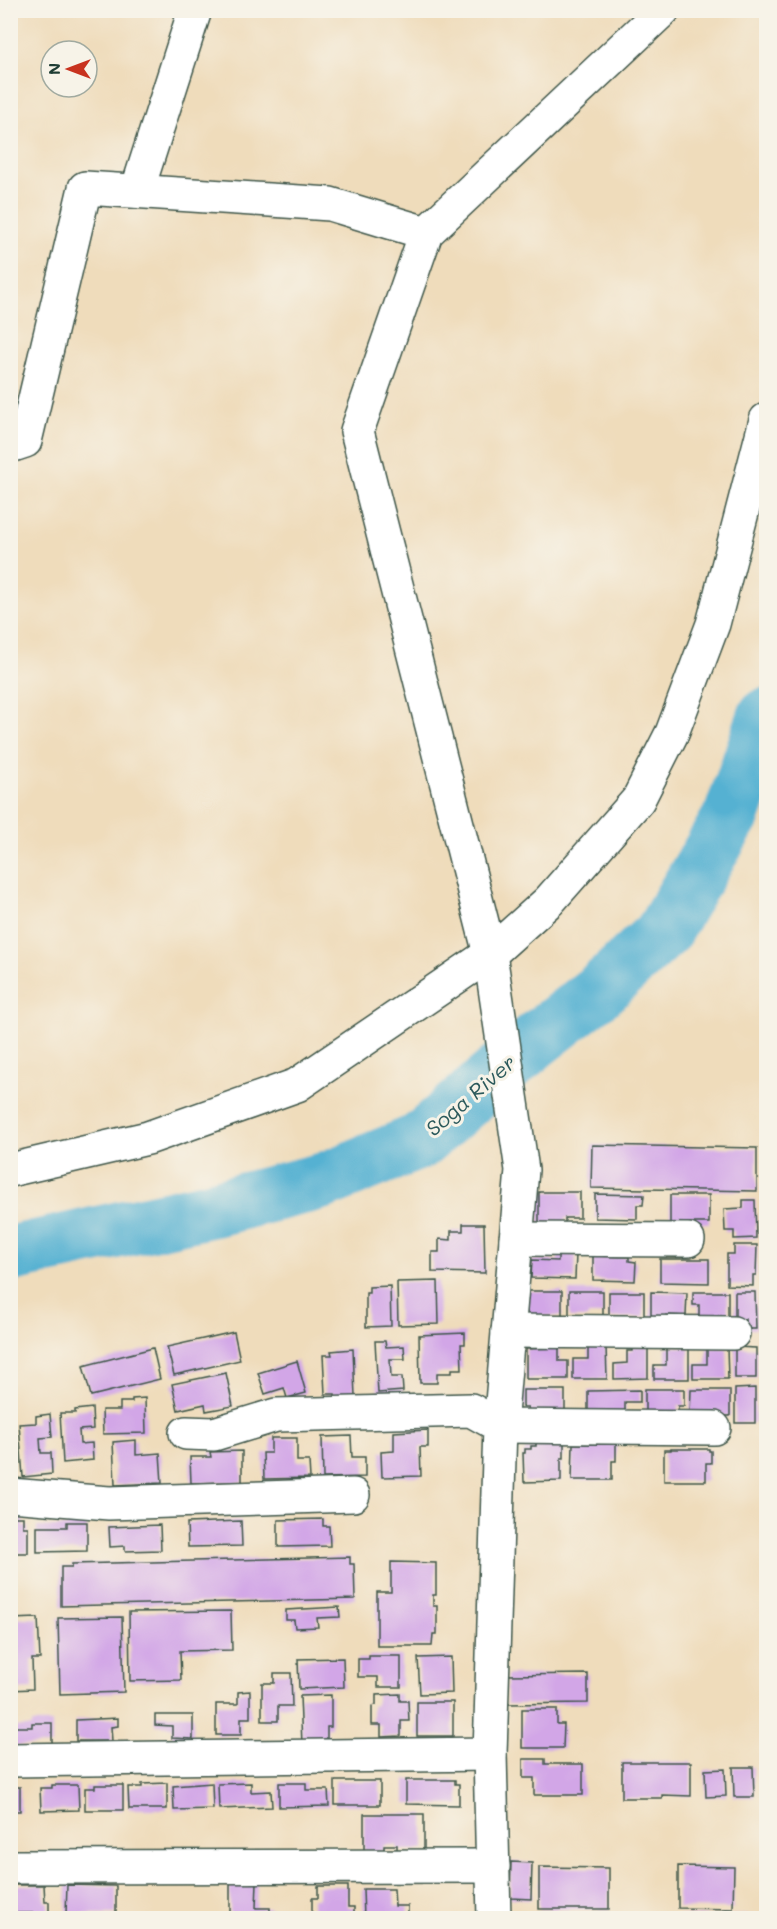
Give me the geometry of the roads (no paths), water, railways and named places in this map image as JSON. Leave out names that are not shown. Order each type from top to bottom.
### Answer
[{"type":"street","points":[[137,191],[195,10]]},
{"type":"street","points":[[494,1918],[490,1754],[500,1426],[522,1170],[493,968],[357,431],[426,233],[663,10]]},
{"type":"street","points":[[10,446],[25,441],[85,188],[330,204],[426,233]]},
{"type":"street","points":[[10,1170],[148,1138],[297,1084],[493,968],[638,800],[672,732],[713,624],[766,420]]},
{"type":"street","points":[[516,1239],[687,1240]]},
{"type":"street","points":[[508,1331],[733,1333]]},
{"type":"street","points":[[186,1433],[214,1434],[276,1415],[471,1410],[500,1426],[714,1428]]},
{"type":"street","points":[[10,1494],[109,1503],[353,1495]]},
{"type":"street","points":[[10,1760],[490,1754]]},
{"type":"street","points":[[10,1867],[493,1866]]},
{"type":"waterway","name":"Soga River","points":[[10,1254],[212,1209],[323,1181],[420,1141],[535,1041],[604,987],[663,932],[732,815],[766,716]]}]
